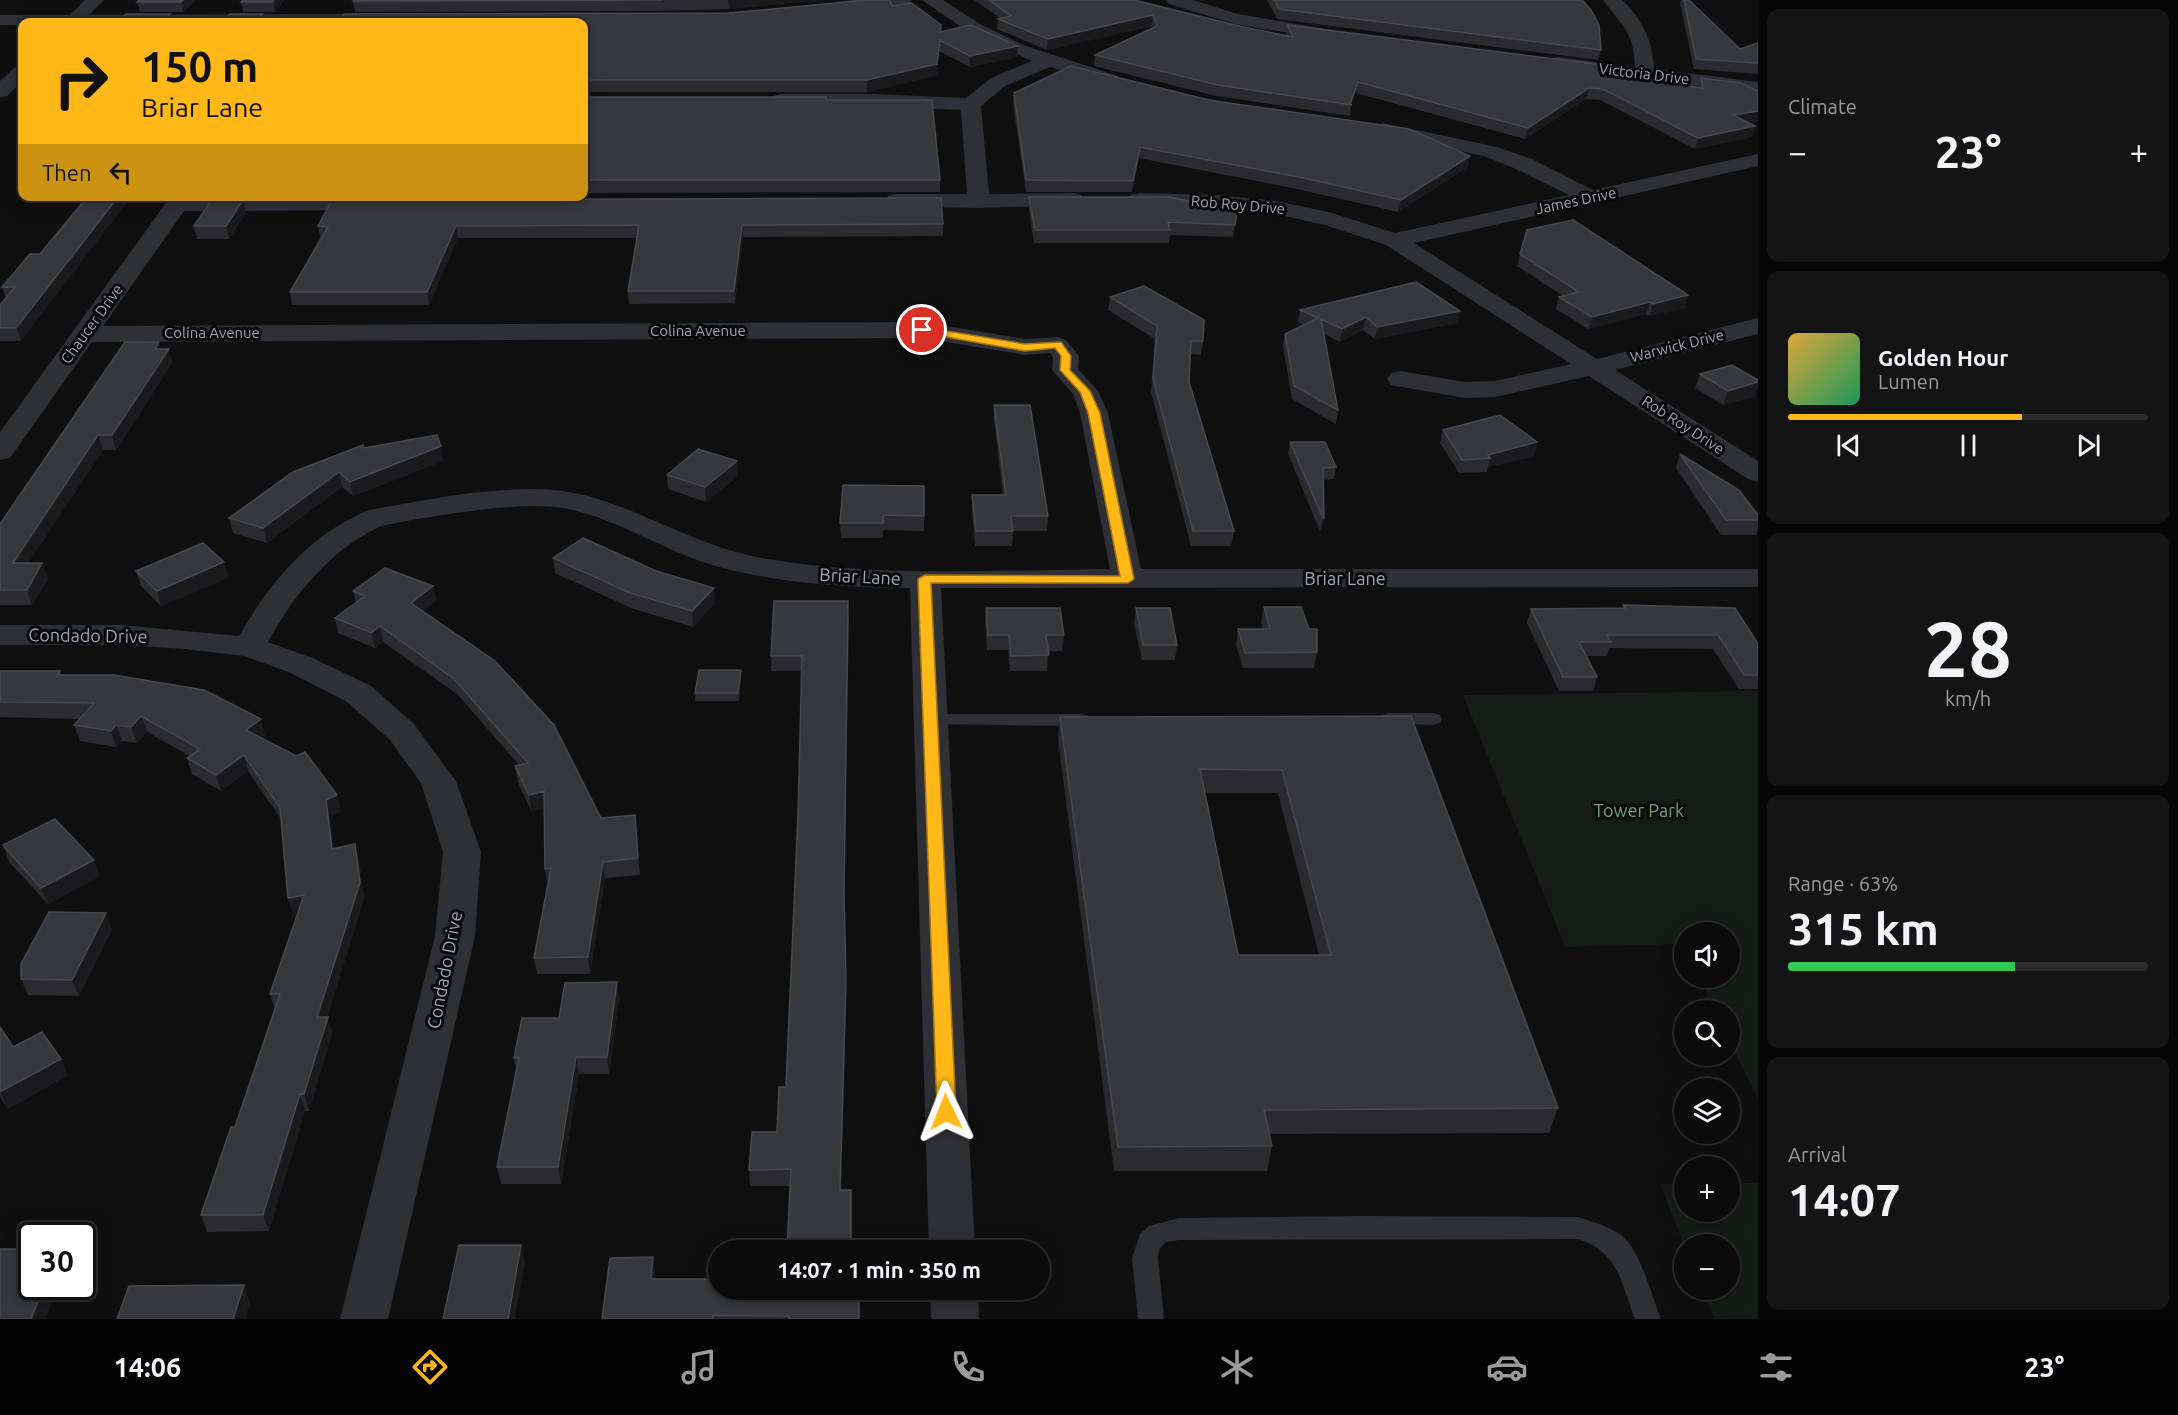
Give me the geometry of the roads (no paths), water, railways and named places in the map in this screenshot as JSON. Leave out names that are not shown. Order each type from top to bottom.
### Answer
[{"type":"street","points":[[76,18],[95,0]]},
{"type":"street","points":[[312,18],[326,0]]},
{"type":"street","points":[[821,8],[903,0]]},
{"type":"street","points":[[931,0],[974,28],[1046,62],[1131,86]]},
{"type":"street","points":[[1612,0],[1631,18],[1645,51],[1645,74]]},
{"type":"street","points":[[1190,2],[1263,25],[1345,37]]},
{"type":"street","points":[[0,20],[18,20]]},
{"type":"street","name":"Victoria Drive","points":[[1542,61],[1758,88]]},
{"type":"street","points":[[756,100],[872,100],[971,104],[998,82],[1046,62]]},
{"type":"street","points":[[0,92],[18,74]]},
{"type":"street","points":[[971,104],[979,201]]},
{"type":"street","points":[[1366,126],[1395,130],[1490,152],[1524,164],[1592,198]]},
{"type":"street","name":"James Drive","points":[[1394,240],[1758,160]]},
{"type":"street","name":"Rob Roy Drive","points":[[872,201],[1198,200],[1266,206],[1332,220],[1394,240],[1758,473]]},
{"type":"street","name":"Chaucer Drive","points":[[0,452],[179,201]]},
{"type":"street","points":[[252,201],[395,203]]},
{"type":"street","name":"Warwick Drive","points":[[1400,379],[1465,390],[1495,389],[1595,367],[1758,326]]},
{"type":"street","name":"Colina Avenue","points":[[85,334],[922,330],[1025,347],[1058,345],[1066,356],[1065,370],[1085,391],[1094,413],[1128,579]]},
{"type":"street","name":"Briar Lane","points":[[249,647],[268,613],[293,579],[332,543],[372,519],[451,504],[510,498],[546,498],[596,507],[714,556],[762,567],[867,579],[1758,578]]},
{"type":"street","points":[[925,579],[952,1240]]},
{"type":"street","name":"Condado Drive","points":[[0,635],[121,635],[185,639],[249,647],[303,666],[359,694],[402,732],[438,781],[462,852],[455,936],[364,1319]]},
{"type":"street","points":[[954,1300],[955,1319]]},
{"type":"lane","points":[[1376,719],[1433,719]]},
{"type":"lane","points":[[931,720],[1096,720]]},
{"type":"lane","points":[[1151,1319],[1144,1257],[1148,1243],[1159,1233],[1179,1229],[1509,1227],[1578,1228],[1598,1234],[1614,1244],[1623,1255],[1648,1319]]},
{"type":"park label","name":"Tower Park","points":[[1639,811]]}]
